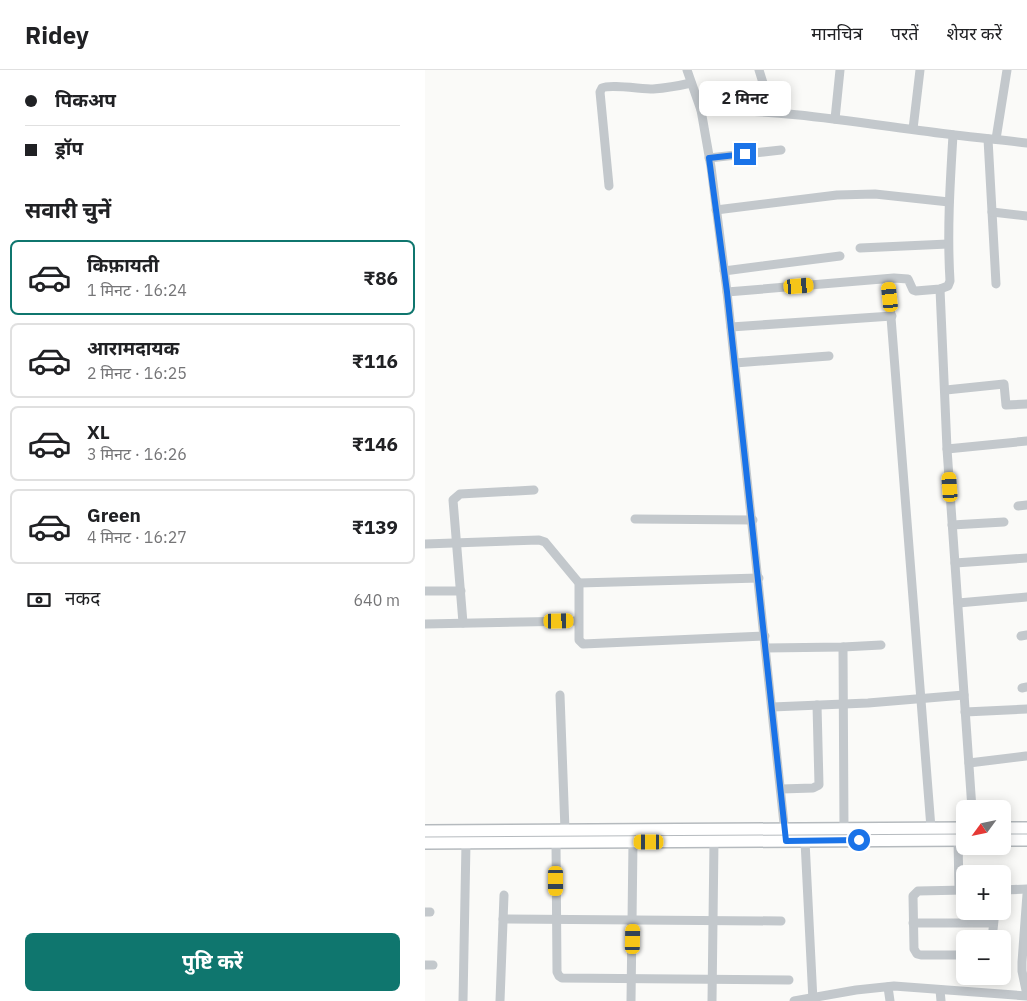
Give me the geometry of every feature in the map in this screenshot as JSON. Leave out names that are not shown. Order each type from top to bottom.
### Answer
[{"type":"main road","points":[[425,843],[714,841],[844,829],[956,828]]},
{"type":"main road","points":[[1011,828],[1027,828]]},
{"type":"main road","points":[[425,831],[565,830],[785,835],[805,841],[956,840]]},
{"type":"main road","points":[[1011,840],[1027,840]]},
{"type":"street","points":[[687,70],[701,110],[717,210],[753,520],[785,835]]},
{"type":"street","points":[[759,70],[772,112]]},
{"type":"street","points":[[835,119],[841,70]]},
{"type":"street","points":[[913,128],[920,70]]},
{"type":"street","points":[[996,284],[992,212],[992,139],[1007,70]]},
{"type":"street","points":[[609,186],[602,88],[611,86],[666,88],[691,82]]},
{"type":"street","points":[[701,110],[772,112],[1027,143]]},
{"type":"street","points":[[727,292],[888,279],[908,279],[913,290],[946,288],[950,284],[947,244],[953,135]]},
{"type":"street","points":[[709,158],[781,150]]},
{"type":"street","points":[[717,210],[837,195],[875,194],[949,202]]},
{"type":"street","points":[[992,212],[1027,216]]},
{"type":"street","points":[[860,248],[947,244]]},
{"type":"street","points":[[724,271],[840,256]]},
{"type":"street","points":[[888,279],[931,828]]},
{"type":"street","points":[[940,289],[947,449],[971,800]]},
{"type":"street","points":[[731,327],[892,316]]},
{"type":"street","points":[[735,363],[829,356]]},
{"type":"street","points":[[945,390],[1004,384],[1006,405],[1027,404]]},
{"type":"street","points":[[947,449],[1027,441]]},
{"type":"street","points":[[463,623],[453,500],[460,494],[534,490]]},
{"type":"street","points":[[635,519],[753,520]]},
{"type":"street","points":[[952,525],[1004,522]]},
{"type":"street","points":[[425,544],[539,540],[545,542],[579,584],[579,640],[583,644],[765,636]]},
{"type":"street","points":[[955,563],[1027,558]]},
{"type":"street","points":[[579,584],[759,578]]},
{"type":"street","points":[[425,590],[461,591]]},
{"type":"street","points":[[958,603],[1027,597]]},
{"type":"street","points":[[425,624],[578,621]]},
{"type":"street","points":[[766,648],[881,645]]},
{"type":"street","points":[[843,647],[844,829]]},
{"type":"street","points":[[561,695],[565,830]]},
{"type":"street","points":[[772,706],[844,704],[964,695]]},
{"type":"street","points":[[781,789],[813,788],[819,785],[817,705]]},
{"type":"street","points":[[965,712],[1027,709]]},
{"type":"street","points":[[969,763],[1026,756]]},
{"type":"street","points":[[712,1001],[714,841]]},
{"type":"street","points":[[805,841],[813,999]]},
{"type":"street","points":[[556,842],[557,972],[559,976],[563,978],[789,980]]},
{"type":"street","points":[[631,1001],[633,842]]},
{"type":"street","points":[[463,1001],[466,843]]},
{"type":"street","points":[[1011,890],[1027,889]]},
{"type":"street","points":[[956,890],[918,891],[913,896],[914,949],[917,954],[956,955]]},
{"type":"street","points":[[794,1001],[855,990],[888,987],[940,990],[1000,998],[1027,995],[1022,970],[1027,894]]},
{"type":"street","points":[[500,1001],[504,895]]},
{"type":"street","points":[[503,920],[781,921]]},
{"type":"street","points":[[993,930],[994,920]]},
{"type":"street","points":[[913,923],[993,923]]},
{"type":"street","points":[[888,987],[890,1001]]},
{"type":"street","points":[[940,990],[941,1001]]},
{"type":"route","points":[[745,154],[709,158],[727,292],[753,520],[786,841],[859,840]]}]
